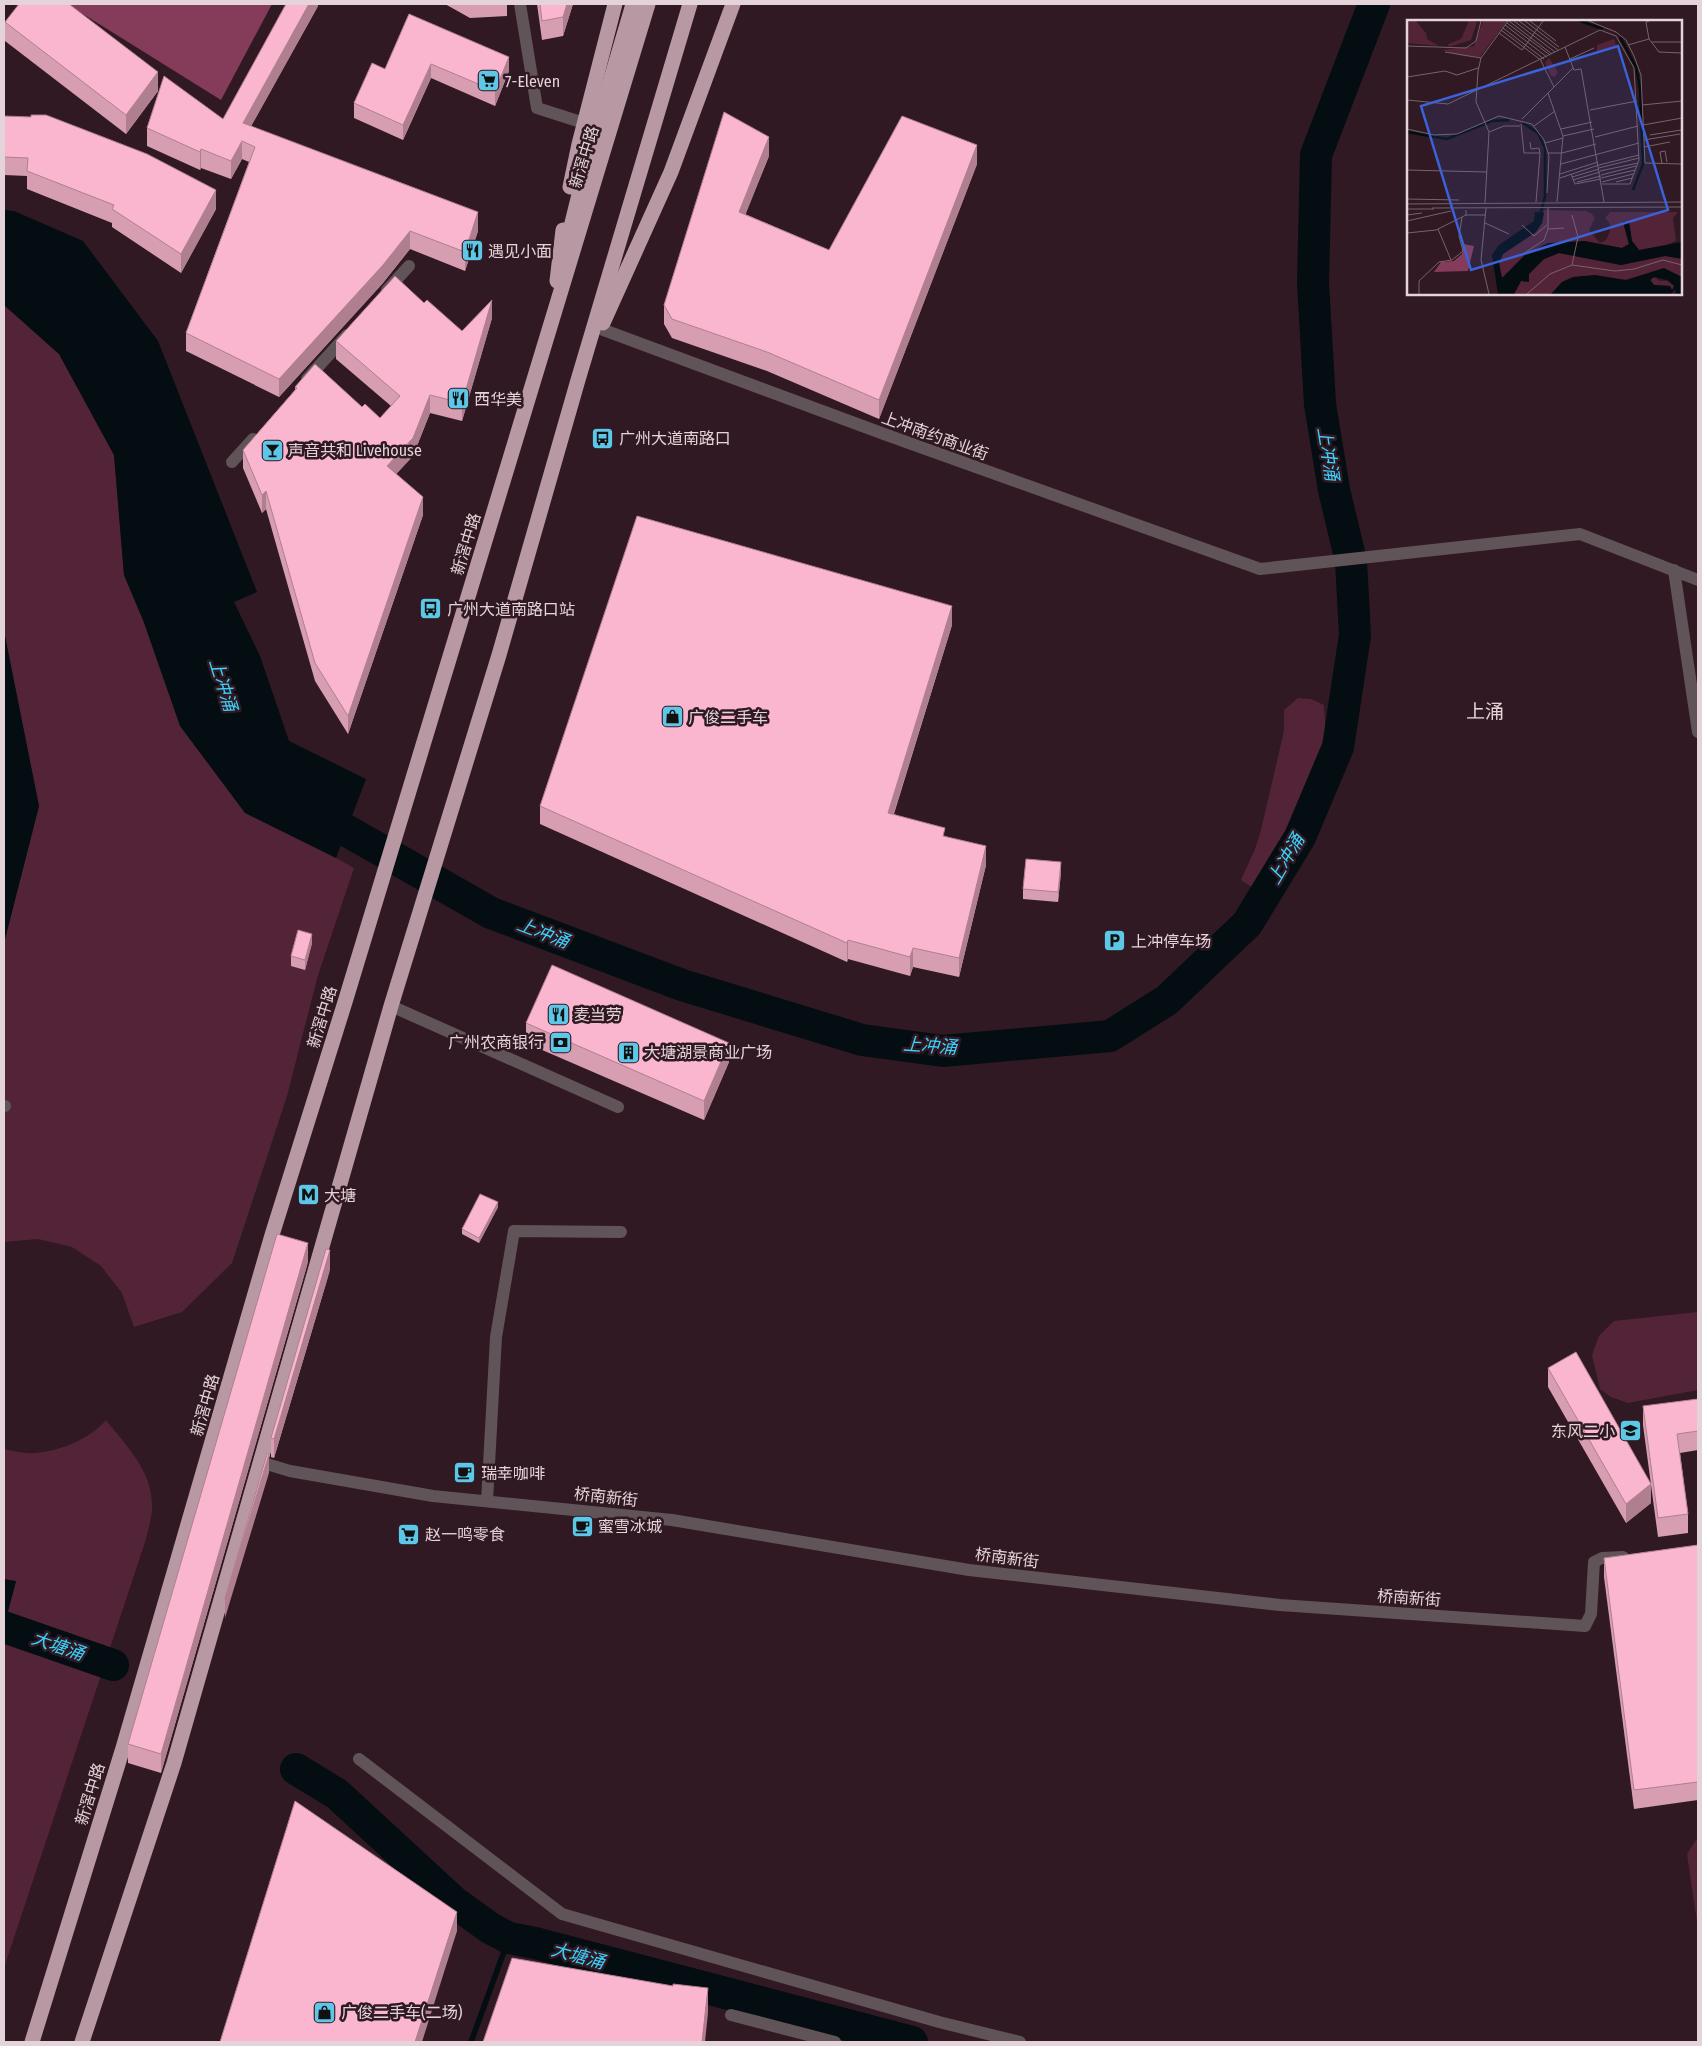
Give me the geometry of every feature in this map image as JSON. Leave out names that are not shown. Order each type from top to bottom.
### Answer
[{"type":"highway","points":[[552,320],[566,210],[584,123],[615,4]]},
{"type":"highway","points":[[552,320],[581,184],[633,4]]},
{"type":"highway","name":"新滘中路","points":[[32,2042],[125,1739],[272,1235],[345,1002],[648,4]]},
{"type":"highway","points":[[82,2042],[174,1762],[391,1006],[448,826],[690,4]]},
{"type":"highway","points":[[578,380],[671,172],[733,4]]},
{"type":"street","points":[[520,4],[537,108],[584,123]]},
{"type":"street","points":[[376,302],[409,266]]},
{"type":"street","points":[[298,390],[357,324]]},
{"type":"street","name":"上冲南约商业街","points":[[601,329],[884,434],[1260,569],[1580,534],[1674,570]]},
{"type":"street","points":[[232,462],[259,433]]},
{"type":"street","points":[[1674,570],[1698,580]]},
{"type":"street","points":[[1674,570],[1698,732]]},
{"type":"street","points":[[391,1006],[618,1107]]},
{"type":"street","points":[[487,1501],[496,1337],[514,1231],[621,1232]]},
{"type":"street","name":"桥南新街","points":[[260,1462],[290,1471],[433,1496],[672,1520],[969,1570],[1280,1605],[1585,1626],[1591,1614],[1594,1562],[1602,1558],[1635,1556]]},
{"type":"street","points":[[359,1759],[562,1914],[940,2022],[1020,2042]]},
{"type":"street","points":[[731,2015],[835,2042]]},
{"type":"shaded area","points":[[67,4],[272,4],[221,100]]},
{"type":"shaded area","points":[[4,305],[59,354],[114,455],[124,575],[143,620],[318,848],[354,868],[318,975],[287,1096],[232,1263],[182,1312],[134,1327],[122,1293],[101,1266],[72,1247],[38,1239],[4,1242],[4,943],[39,806],[4,631]]},
{"type":"shaded area","points":[[1298,698],[1311,699],[1324,705],[1326,742],[1285,845],[1258,891],[1241,880],[1261,830],[1284,731],[1284,710]]},
{"type":"shaded area","points":[[1698,1312],[1698,1390],[1628,1403],[1611,1397],[1600,1389],[1592,1355],[1599,1336],[1614,1321]]},
{"type":"shaded area","points":[[106,1420],[137,1460],[148,1482],[151,1495],[151,1520],[4,1968],[4,1626],[16,1582],[4,1579],[4,1449],[31,1453],[54,1450],[74,1443],[92,1433]]},
{"type":"shaded area","points":[[1698,1837],[1698,1929],[1687,1854]]},
{"type":"water","points":[[4,210],[14,211],[83,241],[158,341],[257,592],[234,602],[260,656],[289,741],[366,779],[336,858],[245,813],[180,726],[143,620],[124,575],[114,455],[59,354],[4,305]]},
{"type":"water","points":[[4,631],[39,806],[4,943]]},
{"type":"water","points":[[4,1579],[16,1581],[4,1626]]},
{"type":"building","points":[[19,4],[69,4],[158,72],[126,115],[5,22]]},
{"type":"building","points":[[286,4],[309,4],[243,123],[478,212],[465,252],[410,231],[383,265],[279,379],[186,333],[255,147],[242,141],[231,161],[201,149],[200,152],[147,128],[164,76],[223,119]]},
{"type":"building","points":[[540,4],[567,4],[563,17],[542,21]]},
{"type":"building","points":[[409,14],[509,57],[495,91],[431,64],[403,125],[354,103],[372,63],[385,69]]},
{"type":"building","points":[[724,112],[769,137],[739,212],[829,250],[902,116],[977,145],[879,400],[767,352],[672,319],[664,305]]},
{"type":"building","points":[[31,115],[46,115],[147,154],[216,190],[181,254],[112,209],[114,205],[27,171],[28,158],[4,157],[4,116],[31,117]]},
{"type":"building","points":[[395,276],[424,303],[427,300],[462,331],[492,300],[462,403],[430,395],[413,438],[387,466],[423,497],[348,716],[315,663],[266,491],[262,495],[243,450],[297,388],[295,387],[315,364],[362,407],[365,404],[380,418],[400,396],[336,341]]},
{"type":"building","points":[[637,516],[952,606],[888,813],[945,828],[943,836],[986,846],[959,958],[913,948],[910,957],[848,940],[847,943],[540,806]]},
{"type":"building","points":[[1026,859],[1061,862],[1058,892],[1023,889]]},
{"type":"building","points":[[298,930],[312,934],[305,960],[291,956]]},
{"type":"building","name":"大塘湖景商业广场","points":[[552,965],[729,1043],[704,1101],[526,1023]]},
{"type":"building","points":[[480,1194],[498,1202],[479,1238],[462,1229]]},
{"type":"building","points":[[277,1234],[308,1243],[161,1754],[128,1744]]},
{"type":"building","points":[[326,1249],[330,1250],[274,1439],[271,1438]]},
{"type":"building","points":[[1576,1352],[1651,1484],[1626,1504],[1548,1368]]},
{"type":"building","points":[[1698,1399],[1698,1431],[1677,1434],[1688,1514],[1658,1518],[1643,1406]]},
{"type":"building","points":[[267,1454],[269,1454],[225,1599]]},
{"type":"building","points":[[1698,1545],[1698,1782],[1634,1790],[1604,1558]]},
{"type":"building","points":[[295,1801],[457,1912],[415,2042],[220,2042]]},
{"type":"building","points":[[512,1958],[673,1986],[673,1984],[708,1988],[702,2042],[483,2042]]},
{"type":"waterway","name":"上冲涌","points":[[309,807],[314,812],[491,913],[682,985],[862,1040],[943,1051],[1110,1036],[1167,1000],[1247,924],[1300,837],[1338,747],[1355,635],[1351,561],[1334,490],[1320,404],[1313,283],[1316,155],[1374,4]]},
{"type":"waterway","name":"大塘涌","points":[[4,1627],[113,1665]]},
{"type":"waterway","name":"大塘涌","points":[[296,1769],[337,1794],[454,1902],[490,1928],[509,1938],[535,1943],[912,2042]]},
{"type":"waterway","points":[[471,2042],[509,1938]]},
{"type":"place","name":"7-Eleven","points":[[489,81]]},
{"type":"place","name":"遇见小面","points":[[472,251]]},
{"type":"place","name":"西华美","points":[[458,399]]},
{"type":"place","name":"广州大道南路口","points":[[603,438]]},
{"type":"place","name":"声音共和 Livehouse","points":[[272,450]]},
{"type":"place","name":"广州大道南路口站","points":[[431,609]]},
{"type":"place","name":"广俊二手车","points":[[672,717]]},
{"type":"place","name":"上冲停车场","points":[[1115,941]]},
{"type":"place","name":"麦当劳","points":[[558,1014]]},
{"type":"place","name":"广州农商银行","points":[[560,1042]]},
{"type":"place","name":"大塘湖景商业广场","points":[[628,1052]]},
{"type":"place","name":"大塘","points":[[308,1195]]},
{"type":"place","name":"东风二小","points":[[1631,1431]]},
{"type":"place","name":"瑞幸咖啡","points":[[465,1473]]},
{"type":"place","name":"蜜雪冰城","points":[[582,1526]]},
{"type":"place","name":"赵一鸣零食","points":[[409,1534]]},
{"type":"place","name":"广俊二手车(二场)","points":[[325,2012]]},
{"type":"district","name":"上涌","points":[[1485,711]]}]
